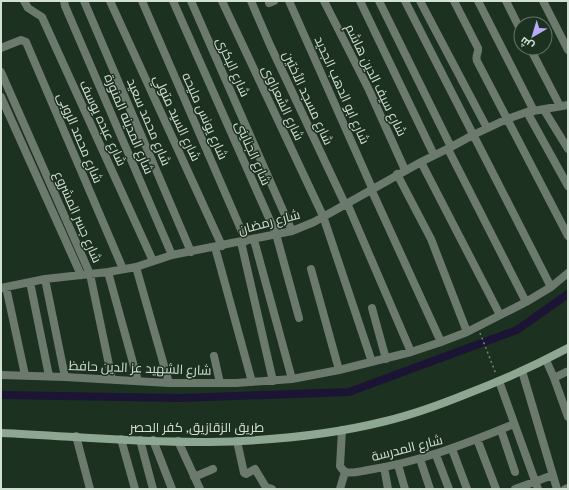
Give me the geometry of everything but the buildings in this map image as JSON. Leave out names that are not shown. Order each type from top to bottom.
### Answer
[{"type":"main road","name":"طريق الزقازيق, كفر الحصر","points":[[1,432],[140,440],[237,441],[290,437],[342,430],[386,422],[435,406],[499,382],[568,348]]},
{"type":"street","name":"شارع عبده يوسف","points":[[24,1],[28,8],[42,16],[153,261]]},
{"type":"street","name":"شارع المدينه المنورة","points":[[64,1],[172,255]]},
{"type":"street","name":"شارع محمد سعيد","points":[[84,1],[191,252]]},
{"type":"street","name":"شارع السيد متولي","points":[[110,1],[218,247],[252,382]]},
{"type":"street","name":"شارع يونس مليحه","points":[[142,1],[247,241]]},
{"type":"street","name":"شارع الجناينى","points":[[173,1],[276,234],[300,318]]},
{"type":"street","name":"شارع البكرى","points":[[191,1],[292,231]]},
{"type":"street","name":"شارع الشعراوى","points":[[222,1],[324,216],[372,362]]},
{"type":"street","name":"شارع مسجد الأختين","points":[[251,1],[270,45],[346,203],[411,352]]},
{"type":"street","name":"شارع ابو الدهب الجديد","points":[[289,1],[371,189],[441,342]]},
{"type":"street","name":"شارع سيف الدين هاشم","points":[[324,1],[369,90],[405,170]]},
{"type":"street","points":[[360,1],[434,155]]},
{"type":"street","points":[[379,1],[526,302]]},
{"type":"street","points":[[405,1],[552,286]]},
{"type":"street","points":[[420,1],[487,128]]},
{"type":"street","points":[[454,1],[479,50],[476,56],[477,61],[568,236]]},
{"type":"street","points":[[478,1],[568,186]]},
{"type":"street","points":[[506,1],[514,16]]},
{"type":"street","points":[[542,1],[568,50]]},
{"type":"street","name":"شارع محمد الروبى","points":[[1,48],[21,40],[26,42],[123,269]]},
{"type":"street","points":[[535,56],[564,106]]},
{"type":"street","name":"شارع جسر المشروع","points":[[1,72],[86,275],[112,379]]},
{"type":"street","name":"شارع جسر المشروع","points":[[1,97],[86,275]]},
{"type":"street","name":"شارع رمضان","points":[[4,287],[45,279],[86,275],[136,267],[172,255],[292,231],[314,222],[397,174],[450,148],[473,134],[507,119],[531,112],[564,106]]},
{"type":"street","points":[[544,110],[568,149]]},
{"type":"street","points":[[421,162],[500,315]]},
{"type":"street","points":[[397,174],[431,239],[467,332]]},
{"type":"street","points":[[247,241],[292,379]]},
{"type":"street","points":[[247,241],[273,381]]},
{"type":"street","points":[[136,267],[169,383]]},
{"type":"street","points":[[311,269],[339,370]]},
{"type":"street","points":[[108,272],[138,381]]},
{"type":"street","name":"شارع الشهيد عز الدين حافظ","points":[[1,375],[112,379],[169,383],[252,382],[292,379],[386,359],[441,342],[467,332],[526,302],[552,286],[568,273]]},
{"type":"street","points":[[45,279],[65,377]]},
{"type":"street","points":[[30,282],[49,376]]},
{"type":"street","points":[[4,287],[25,376]]},
{"type":"street","points":[[372,308],[386,359]]},
{"type":"street","points":[[214,356],[220,383]]},
{"type":"street","points":[[546,360],[568,417]]},
{"type":"street","points":[[522,371],[557,489]]},
{"type":"street","points":[[554,378],[566,372]]},
{"type":"street","points":[[499,382],[537,485]]},
{"type":"street","name":"شارع المدرسة","points":[[345,472],[398,465],[436,455],[514,424]]},
{"type":"street","points":[[340,489],[345,472],[340,466],[342,430]]},
{"type":"street","points":[[501,430],[515,472]]},
{"type":"street","points":[[76,436],[90,489]]},
{"type":"street","points":[[121,439],[135,489]]},
{"type":"street","points":[[477,439],[496,489]]},
{"type":"street","points":[[140,440],[153,489]]},
{"type":"street","points":[[153,440],[172,489]]},
{"type":"street","points":[[178,441],[200,489]]},
{"type":"street","points":[[237,441],[244,473],[246,474],[255,469],[267,489],[272,489]]},
{"type":"street","points":[[452,449],[467,489]]},
{"type":"street","points":[[436,455],[449,489]]},
{"type":"street","points":[[420,459],[430,489]]},
{"type":"street","points":[[398,465],[405,489]]},
{"type":"street","points":[[384,467],[388,489]]},
{"type":"street","points":[[194,477],[213,469]]},
{"type":"street","points":[[515,489],[537,485],[553,475]]},
{"type":"path","points":[[482,337],[494,370]]},
{"type":"waterway","points":[[1,395],[180,398],[349,392],[517,330],[568,294]]}]
